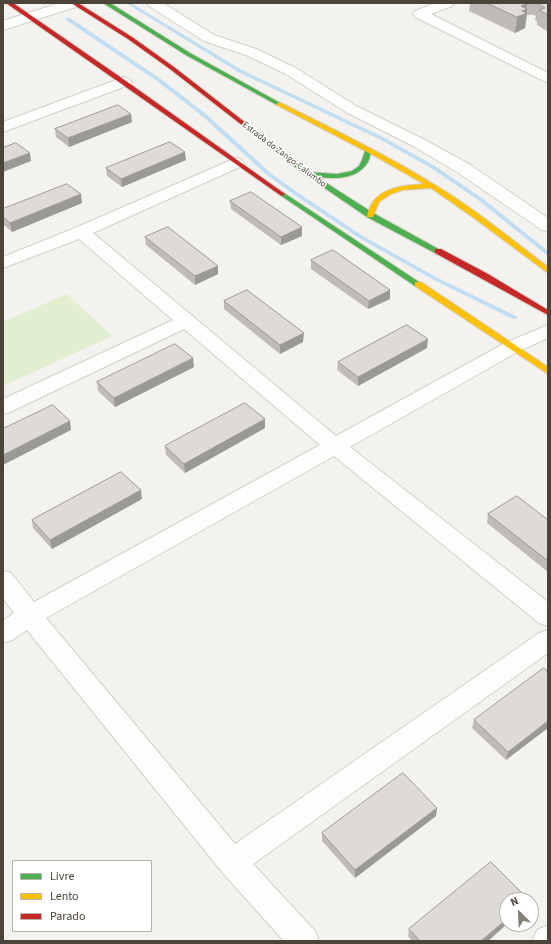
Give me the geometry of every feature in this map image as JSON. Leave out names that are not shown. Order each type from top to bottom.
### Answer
[{"type":"main road","points":[[9,3],[124,82],[236,163],[548,371]]},
{"type":"main road","name":"Estrada do Zango-Calumbo","points":[[74,3],[130,38],[172,68],[306,173],[370,215],[485,276],[548,313]]},
{"type":"main road","points":[[106,3],[193,57],[274,101],[368,149],[432,186],[486,223],[548,271]]},
{"type":"main road","points":[[306,173],[325,176],[341,176],[356,172],[365,165],[369,157],[368,149]]},
{"type":"main road","points":[[370,215],[378,200],[391,192],[411,187],[432,186]]},
{"type":"street","points":[[3,26],[74,3]]},
{"type":"street","points":[[154,3],[209,38],[263,57],[291,71],[351,109],[419,143],[463,168],[548,226]]},
{"type":"street","points":[[447,3],[420,14],[548,79]]},
{"type":"street","points":[[3,127],[124,82]]},
{"type":"street","points":[[3,263],[81,232],[236,163]]},
{"type":"street","points":[[81,232],[335,446],[548,616]]},
{"type":"street","points":[[3,407],[186,321]]},
{"type":"street","points":[[3,633],[30,616],[512,347],[548,331]]},
{"type":"street","points":[[3,580],[30,616],[232,862],[304,941]]},
{"type":"street","points":[[232,862],[548,640]]},
{"type":"green space","points":[[67,294],[112,336],[3,386],[3,322]]},
{"type":"building","points":[[487,3],[525,3],[527,4],[521,6],[527,9],[522,11],[527,13],[517,17]]},
{"type":"building","points":[[548,3],[548,15],[539,10],[545,8],[538,4]]},
{"type":"building","points":[[118,105],[131,114],[68,138],[55,129]]},
{"type":"building","points":[[170,142],[185,152],[121,179],[106,168]]},
{"type":"building","points":[[16,143],[30,153],[3,163],[3,148]]},
{"type":"building","points":[[67,184],[81,194],[10,223],[3,217],[3,209]]},
{"type":"building","points":[[251,192],[302,227],[281,237],[230,201]]},
{"type":"building","points":[[168,227],[218,266],[195,276],[145,237]]},
{"type":"building","points":[[333,250],[390,290],[369,301],[311,260]]},
{"type":"building","points":[[247,290],[304,333],[280,345],[224,301]]},
{"type":"building","points":[[407,325],[428,339],[358,377],[338,362]]},
{"type":"building","points":[[175,344],[193,358],[114,398],[97,382]]},
{"type":"building","points":[[245,403],[265,419],[184,464],[165,446]]},
{"type":"building","points":[[53,405],[70,421],[3,455],[3,429]]},
{"type":"building","points":[[121,472],[141,490],[50,540],[32,520]]},
{"type":"building","points":[[517,496],[548,520],[548,561],[488,514]]},
{"type":"building","points":[[544,668],[548,672],[548,721],[508,752],[474,720]]},
{"type":"building","points":[[403,773],[437,808],[355,870],[322,833]]},
{"type":"building","points":[[491,862],[521,892],[499,892],[499,926],[481,941],[420,941],[409,929]]},
{"type":"waterway","points":[[128,3],[240,71],[383,139],[433,167],[480,199],[548,254]]},
{"type":"waterway","points":[[68,19],[159,80],[204,115],[270,175],[298,195],[361,237],[434,278],[515,317]]},
{"type":"traffic: fast","points":[[106,3],[188,54],[279,104]]},
{"type":"traffic: fast","points":[[258,135],[306,173],[370,215],[438,251]]},
{"type":"traffic: fast","points":[[308,174],[337,176],[354,172],[361,167],[366,160],[368,149]]},
{"type":"traffic: fast","points":[[282,194],[418,284]]},
{"type":"traffic: slow","points":[[279,104],[376,154],[432,186],[477,216],[548,271]]},
{"type":"traffic: slow","points":[[370,215],[377,201],[389,192],[403,188],[432,186]]},
{"type":"traffic: slow","points":[[418,284],[548,371]]},
{"type":"traffic: jam","points":[[9,3],[282,194]]},
{"type":"traffic: jam","points":[[74,3],[130,38],[172,68],[258,135]]},
{"type":"traffic: jam","points":[[438,251],[485,276],[548,313]]}]
